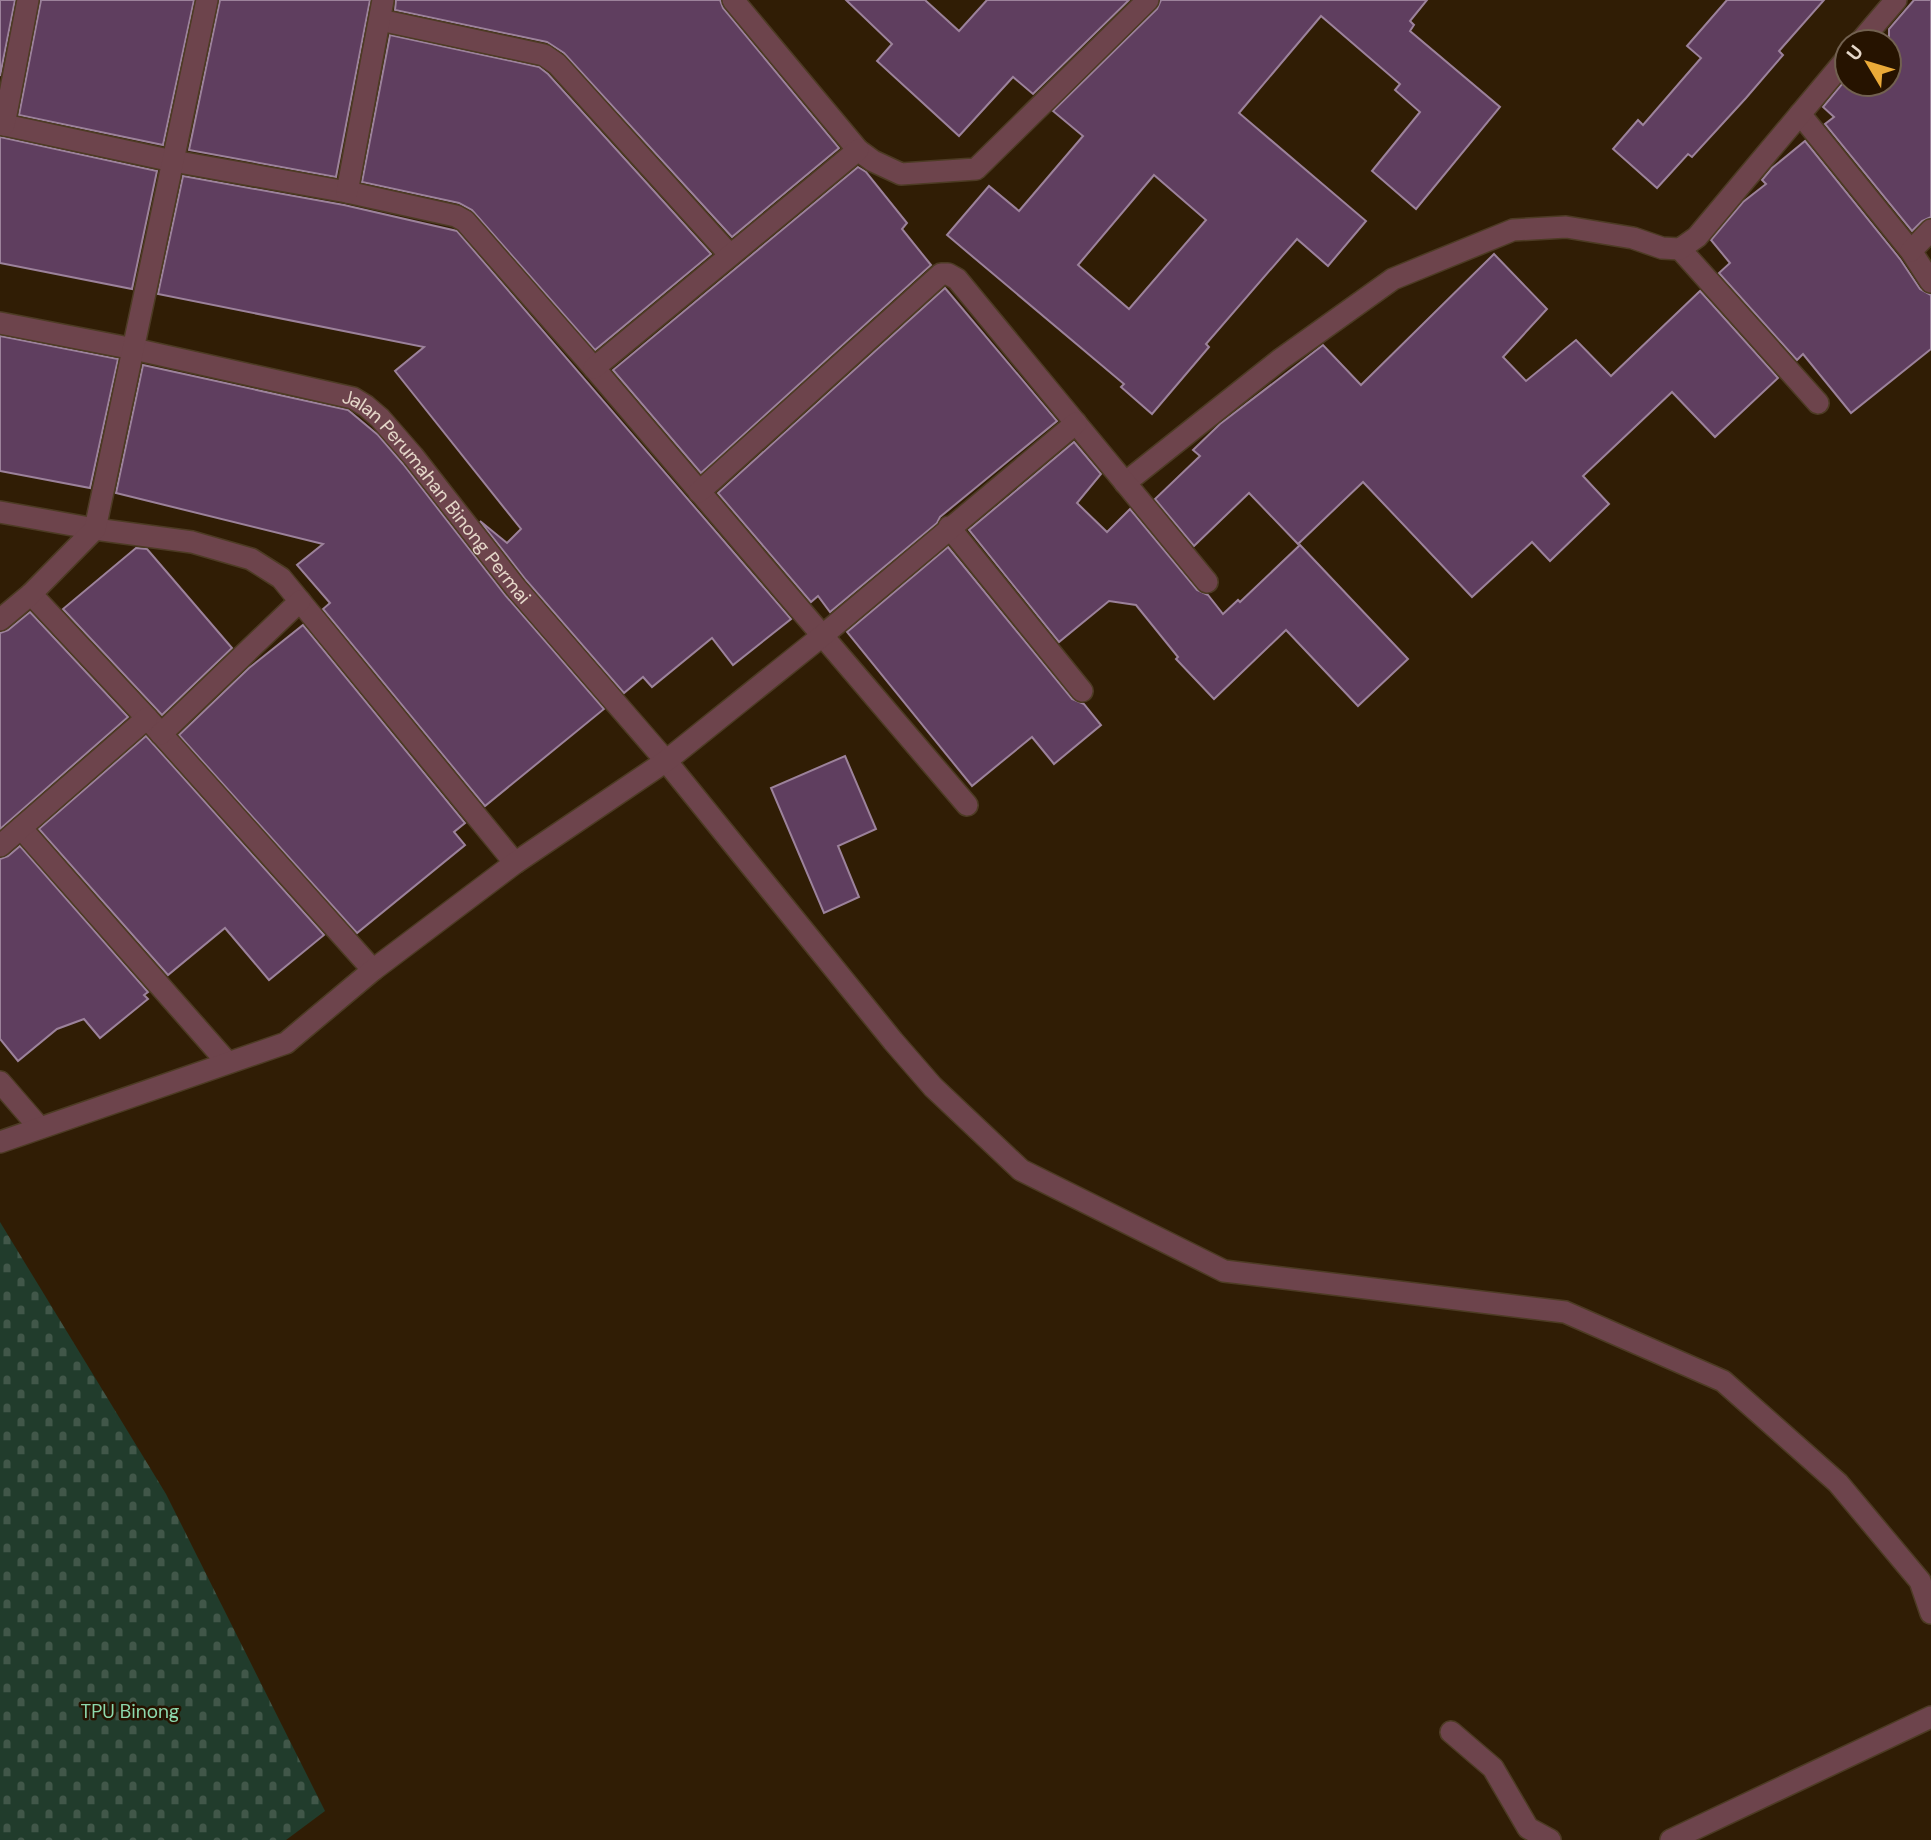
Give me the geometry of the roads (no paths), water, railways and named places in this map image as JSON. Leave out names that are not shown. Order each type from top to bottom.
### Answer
[{"type":"street","points":[[28,0],[2,125],[173,161],[347,192],[456,216],[466,221],[967,805]]},
{"type":"street","points":[[0,620],[31,594],[95,529],[207,0]]},
{"type":"street","points":[[743,4],[858,150],[873,162],[901,174],[975,169],[1148,0]]},
{"type":"street","points":[[1872,28],[1896,0]]},
{"type":"street","points":[[347,192],[381,10],[544,55],[568,74],[730,255]]},
{"type":"street","points":[[1125,483],[1281,359],[1393,279],[1513,230],[1566,226],[1633,238],[1662,248],[1680,249],[1697,237],[1833,75]]},
{"type":"street","points":[[1800,114],[1911,251],[1931,282]]},
{"type":"street","points":[[594,368],[858,150]]},
{"type":"street","points":[[1911,251],[1931,230]]},
{"type":"street","points":[[1680,249],[1818,403]]},
{"type":"street","points":[[699,492],[941,274],[948,274],[957,279],[1207,582]]},
{"type":"street","name":"Jalan Perumahan Binong Permai","points":[[0,323],[134,349],[353,398],[366,406],[413,456],[516,588],[666,761],[893,1041],[933,1087],[1021,1170],[1224,1271],[1565,1312],[1723,1381],[1838,1483],[1920,1581],[1931,1611]]},
{"type":"street","points":[[0,1142],[286,1043],[373,970],[515,863],[666,761],[822,636],[1076,423]]},
{"type":"street","points":[[0,512],[95,529],[192,542],[251,559],[281,578],[515,863]]},
{"type":"street","points":[[949,527],[1082,691]]},
{"type":"street","points":[[31,594],[154,726],[373,970]]},
{"type":"street","points":[[0,846],[154,726],[300,601]]},
{"type":"street","points":[[21,828],[227,1062]]},
{"type":"street","points":[[0,1082],[38,1127]]},
{"type":"street","points":[[1671,1840],[1931,1717]]},
{"type":"street","points":[[1451,1732],[1493,1768],[1528,1828],[1550,1840]]},
{"type":"park label","name":"TPU Binong","points":[[130,1711]]}]
